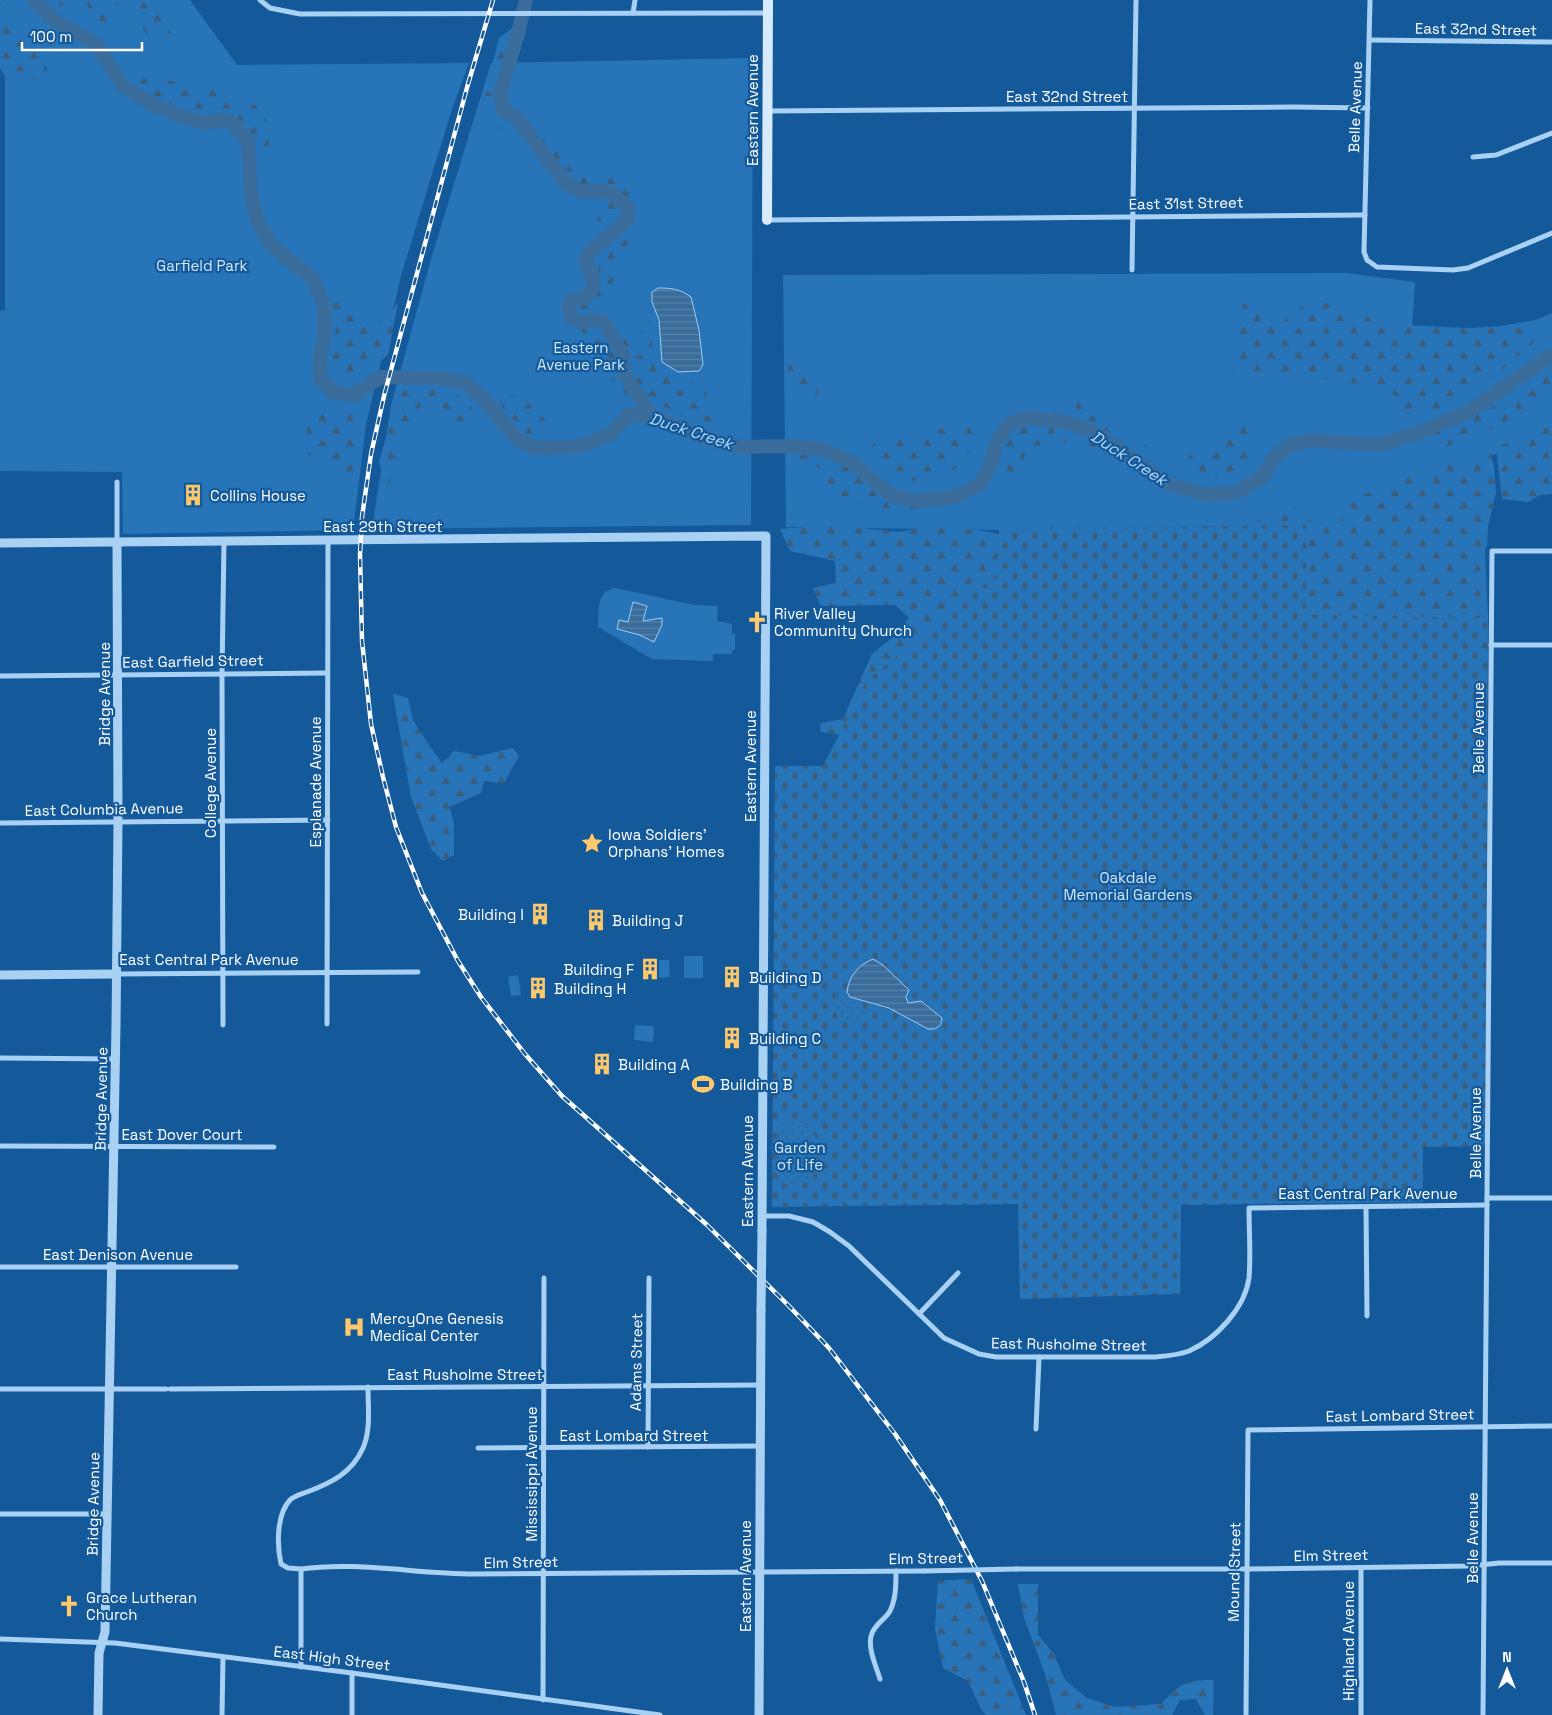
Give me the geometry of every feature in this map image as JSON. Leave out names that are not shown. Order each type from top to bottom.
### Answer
[{"type":"main road","name":"Eastern Avenue","points":[[767,220],[768,0]]},
{"type":"street","points":[[260,0],[270,8],[300,14],[768,13]]},
{"type":"street","points":[[633,12],[635,0]]},
{"type":"street","points":[[1132,270],[1136,0]]},
{"type":"street","name":"Belle Avenue","points":[[1365,215],[1370,0]]},
{"type":"street","name":"East 32nd Street","points":[[1370,40],[1552,42]]},
{"type":"street","name":"East 32nd Street","points":[[767,110],[1368,108]]},
{"type":"street","points":[[1473,157],[1496,155],[1552,133]]},
{"type":"street","points":[[1365,215],[1364,252],[1370,264],[1377,267],[1453,270],[1468,268],[1552,233]]},
{"type":"street","name":"East 31st Street","points":[[767,220],[1365,215]]},
{"type":"street","name":"Bridge Avenue","points":[[98,1715],[99,1653],[105,1632],[116,1059],[118,821],[117,482]]},
{"type":"street","name":"East 29th Street","points":[[0,543],[766,536]]},
{"type":"street","name":"Eastern Avenue","points":[[759,1715],[766,536]]},
{"type":"street","name":"Esplanade Avenue","points":[[326,1024],[328,540]]},
{"type":"street","name":"College Avenue","points":[[223,1025],[222,674],[224,541]]},
{"type":"street","name":"Belle Avenue","points":[[1483,1715],[1492,550],[1552,551]]},
{"type":"street","points":[[1491,645],[1552,645]]},
{"type":"street","name":"East Garfield Street","points":[[0,676],[327,673]]},
{"type":"street","name":"East Columbia Avenue","points":[[0,823],[328,820]]},
{"type":"street","name":"East Central Park Avenue","points":[[0,975],[418,972]]},
{"type":"street","points":[[0,1058],[116,1059]]},
{"type":"street","name":"East Dover Court","points":[[0,1146],[274,1147]]},
{"type":"street","points":[[1487,1198],[1552,1198]]},
{"type":"street","name":"East Central Park Avenue","points":[[1210,1338],[1237,1310],[1249,1279],[1248,1208],[1487,1205]]},
{"type":"street","points":[[1366,1207],[1367,1316]]},
{"type":"street","name":"East Rusholme Street","points":[[762,1216],[790,1216],[813,1222],[830,1232],[849,1246],[944,1338],[979,1354],[996,1358],[1155,1357],[1176,1355],[1189,1351],[1210,1338]]},
{"type":"street","name":"East Denison Avenue","points":[[0,1267],[236,1267]]},
{"type":"street","points":[[919,1314],[958,1272]]},
{"type":"street","name":"Mississippi Avenue","points":[[543,1700],[544,1278]]},
{"type":"street","name":"Adams Street","points":[[648,1448],[649,1278]]},
{"type":"street","points":[[1036,1429],[1039,1357]]},
{"type":"street","name":"East Rusholme Street","points":[[0,1389],[761,1384]]},
{"type":"street","points":[[302,1667],[301,1569],[288,1568],[281,1564],[278,1552],[281,1522],[284,1510],[291,1499],[329,1484],[344,1475],[356,1461],[364,1448],[368,1430],[368,1387]]},
{"type":"street","name":"East Lombard Street","points":[[1248,1430],[1552,1426]]},
{"type":"street","name":"Mound Street","points":[[1246,1715],[1248,1430]]},
{"type":"street","name":"East Lombard Street","points":[[478,1448],[760,1446]]},
{"type":"street","points":[[0,1514],[107,1514]]},
{"type":"street","name":"Elm Street","points":[[301,1569],[330,1566],[466,1574],[760,1573],[1246,1570],[1552,1563]]},
{"type":"street","name":"Highland Avenue","points":[[1360,1715],[1361,1568]]},
{"type":"street","points":[[880,1678],[871,1646],[871,1636],[878,1623],[890,1611],[896,1586],[896,1571]]},
{"type":"street","name":"East High Street","points":[[0,1638],[102,1642],[352,1673],[660,1715]]},
{"type":"street","points":[[222,1715],[223,1657]]},
{"type":"street","points":[[352,1673],[352,1715]]},
{"type":"green space","name":"Garfield Park","points":[[0,0],[190,0],[237,65],[469,63],[451,112],[401,276],[366,425],[353,530],[123,534],[122,472],[0,471],[0,311],[5,310],[5,71],[48,70],[0,10]]},
{"type":"green space","points":[[41,0],[148,0],[176,41],[147,34],[124,7],[111,3],[112,22],[107,31],[85,2],[48,8]]},
{"type":"green space","points":[[0,2],[31,42],[49,75],[10,83],[0,68]]},
{"type":"green space","points":[[39,14],[54,26],[68,48],[57,55],[31,19]]},
{"type":"green space","points":[[515,26],[498,85],[488,82],[499,38]]},
{"type":"green space","name":"Eastern Avenue Park","points":[[753,58],[751,525],[372,529],[391,405],[431,259],[491,63]]},
{"type":"green space","points":[[127,77],[211,85],[235,102],[260,106],[269,129],[269,150],[257,144],[243,121],[221,115],[198,117],[134,86]]},
{"type":"green space","points":[[485,92],[507,93],[510,107],[527,115],[551,135],[573,171],[614,176],[638,198],[625,255],[610,288],[605,316],[627,329],[638,358],[643,347],[639,316],[645,309],[653,329],[651,360],[661,375],[702,386],[719,414],[715,434],[653,401],[630,399],[612,380],[595,344],[566,316],[597,286],[598,265],[592,241],[605,187],[581,186],[541,163],[516,137],[492,123]]},
{"type":"green space","points":[[1346,273],[1415,282],[1412,329],[1470,331],[1536,320],[1552,313],[1552,438],[1536,437],[1481,460],[1488,618],[1306,615],[1305,525],[999,530],[786,527],[783,275]]},
{"type":"green space","points":[[331,291],[352,297],[371,330],[398,303],[388,355],[365,374],[340,384],[330,358],[336,326]]},
{"type":"green space","points":[[1245,302],[1282,322],[1305,303],[1335,303],[1367,317],[1401,325],[1468,328],[1526,325],[1537,340],[1497,374],[1452,404],[1407,419],[1392,391],[1343,381],[1271,371],[1231,379],[1240,337],[1236,321]]},
{"type":"green space","points":[[1548,362],[1552,365],[1552,385],[1503,425],[1437,450],[1421,438],[1464,421],[1504,401]]},
{"type":"green space","points":[[789,363],[803,363],[819,382],[818,394],[798,396],[787,376]]},
{"type":"green space","points":[[431,385],[465,398],[476,413],[469,427],[423,403],[410,417],[388,488],[379,462],[398,395],[406,388]]},
{"type":"green space","points":[[508,393],[530,404],[548,423],[546,439],[527,436],[494,397]]},
{"type":"green space","points":[[1062,401],[1086,401],[1111,418],[1152,450],[1148,464],[1110,432],[1074,416],[1051,410]]},
{"type":"green space","points":[[1246,409],[1254,438],[1246,466],[1212,480],[1177,472],[1192,452],[1225,438]]},
{"type":"green space","points":[[324,411],[363,413],[353,495],[341,464],[308,455],[307,428]]},
{"type":"green space","points":[[973,421],[988,433],[954,469],[929,483],[898,479],[864,452],[881,438],[923,433]]},
{"type":"green space","points":[[1039,424],[1070,431],[1111,452],[1098,458],[1072,444],[1054,440],[1028,449],[1015,478],[1005,485],[998,476],[1003,449],[1013,428]]},
{"type":"green space","points":[[1552,426],[1552,494],[1540,495],[1528,502],[1502,499],[1496,447]]},
{"type":"green space","points":[[814,451],[846,464],[873,490],[901,503],[935,503],[942,506],[918,511],[875,507],[829,496],[827,473],[806,460],[792,464],[790,454]]},
{"type":"green space","points":[[1490,451],[1494,467],[1496,492],[1488,527],[1487,546],[1480,551],[1481,622],[1347,625],[1290,599],[857,737],[820,732],[821,723],[843,719],[872,654],[898,633],[909,618],[895,605],[821,606],[813,588],[836,583],[835,561],[790,551],[780,529],[830,525],[900,532],[936,525],[1006,534],[1062,522],[1089,524],[1146,522],[1177,530],[1233,537],[1271,511],[1295,507],[1318,526],[1337,527],[1355,498],[1430,469]]},
{"type":"green space","name":"Oakdale Memorial Gardens","points":[[1306,525],[1306,615],[1488,618],[1485,1146],[1423,1147],[1423,1202],[1181,1205],[1180,1294],[1020,1299],[1018,1204],[772,1207],[775,766],[823,766],[867,680],[998,574],[999,530]]},
{"type":"green space","points":[[615,588],[694,605],[718,606],[717,621],[732,624],[732,634],[735,634],[735,650],[732,650],[732,654],[713,654],[713,661],[652,659],[598,627],[599,608],[602,597],[604,593]]},
{"type":"green space","points":[[393,694],[408,698],[413,720],[442,763],[454,751],[479,756],[513,748],[519,756],[504,783],[484,781],[481,793],[450,807],[454,825],[454,855],[443,861],[431,849],[411,797]]},
{"type":"green space","points":[[684,956],[703,956],[703,978],[684,978]]},
{"type":"green space","points":[[658,960],[669,960],[670,977],[659,978]]},
{"type":"green space","points":[[518,975],[521,995],[511,996],[508,977]]},
{"type":"green space","points":[[839,992],[866,1012],[856,1025],[830,1006]]},
{"type":"green space","points":[[635,1025],[654,1026],[653,1042],[634,1040]]},
{"type":"green space","name":"Garden of Life","points":[[794,1121],[805,1122],[826,1152],[822,1169],[796,1186],[777,1183],[778,1125]]},
{"type":"green space","points":[[971,1579],[1026,1715],[986,1715],[981,1709],[968,1681],[943,1668],[935,1629],[938,1581]]},
{"type":"green space","points":[[1018,1584],[1038,1584],[1038,1635],[1054,1654],[1065,1680],[1087,1698],[1115,1707],[1161,1704],[1173,1691],[1184,1684],[1214,1680],[1213,1715],[1205,1715],[1196,1699],[1180,1700],[1172,1715],[1056,1715],[1046,1677],[1024,1618]]},
{"type":"shaded area","points":[[658,288],[676,289],[691,297],[699,330],[703,365],[699,371],[678,372],[662,362],[659,320],[652,302],[652,292]]},
{"type":"shaded area","points":[[633,602],[647,606],[643,621],[662,618],[662,625],[654,642],[640,635],[617,629],[619,620],[628,622]]},
{"type":"shaded area","points":[[873,959],[883,965],[909,990],[906,997],[908,1003],[921,1001],[942,1018],[939,1026],[928,1029],[889,1008],[850,997],[847,992],[852,976],[863,964]]},
{"type":"waterway","name":"Duck Creek","points":[[34,0],[54,20],[96,44],[123,86],[152,104],[183,117],[204,123],[222,120],[232,122],[248,141],[251,196],[257,219],[270,244],[313,279],[324,305],[325,332],[320,359],[320,378],[333,392],[354,395],[381,377],[438,378],[465,383],[483,399],[519,441],[533,447],[581,446],[610,434],[630,414],[651,416],[714,441],[744,447],[791,446],[825,450],[853,463],[892,496],[918,501],[954,497],[980,485],[991,463],[997,441],[1010,423],[1028,418],[1067,422],[1096,433],[1168,484],[1208,495],[1238,492],[1262,477],[1273,459],[1290,445],[1311,440],[1380,445],[1418,433],[1468,412],[1552,355]]},
{"type":"waterway","points":[[526,0],[500,94],[503,110],[516,117],[565,182],[579,191],[602,191],[613,194],[627,207],[628,218],[591,250],[586,261],[594,279],[591,293],[581,299],[571,300],[569,309],[572,319],[582,322],[591,320],[603,322],[608,328],[623,356],[624,373],[651,416]]},
{"type":"railway","points":[[493,0],[468,84],[384,396],[371,454],[362,517],[360,555],[362,641],[371,724],[396,827],[422,893],[458,961],[481,997],[525,1054],[562,1096],[706,1224],[789,1306],[829,1348],[895,1434],[940,1500],[982,1581],[1024,1682],[1035,1715]]},
{"type":"place","name":"Collins House","points":[[193,495]]},
{"type":"place","name":"River Valley Community Church","points":[[757,622]]},
{"type":"place","name":"Iowa Soldiers' Orphans' Homes","points":[[592,843]]},
{"type":"place","name":"Building I","points":[[540,914]]},
{"type":"place","name":"Building J","points":[[596,920]]},
{"type":"place","name":"Building F","points":[[650,969]]},
{"type":"place","name":"Building D","points":[[732,977]]},
{"type":"place","name":"Building H","points":[[538,988]]},
{"type":"place","name":"Building C","points":[[732,1038]]},
{"type":"place","name":"Building A","points":[[602,1064]]},
{"type":"place","name":"Building B","points":[[703,1084]]},
{"type":"place","name":"MercyOne Genesis Medical Center","points":[[354,1327]]},
{"type":"place","name":"Grace Lutheran Church","points":[[69,1606]]}]
